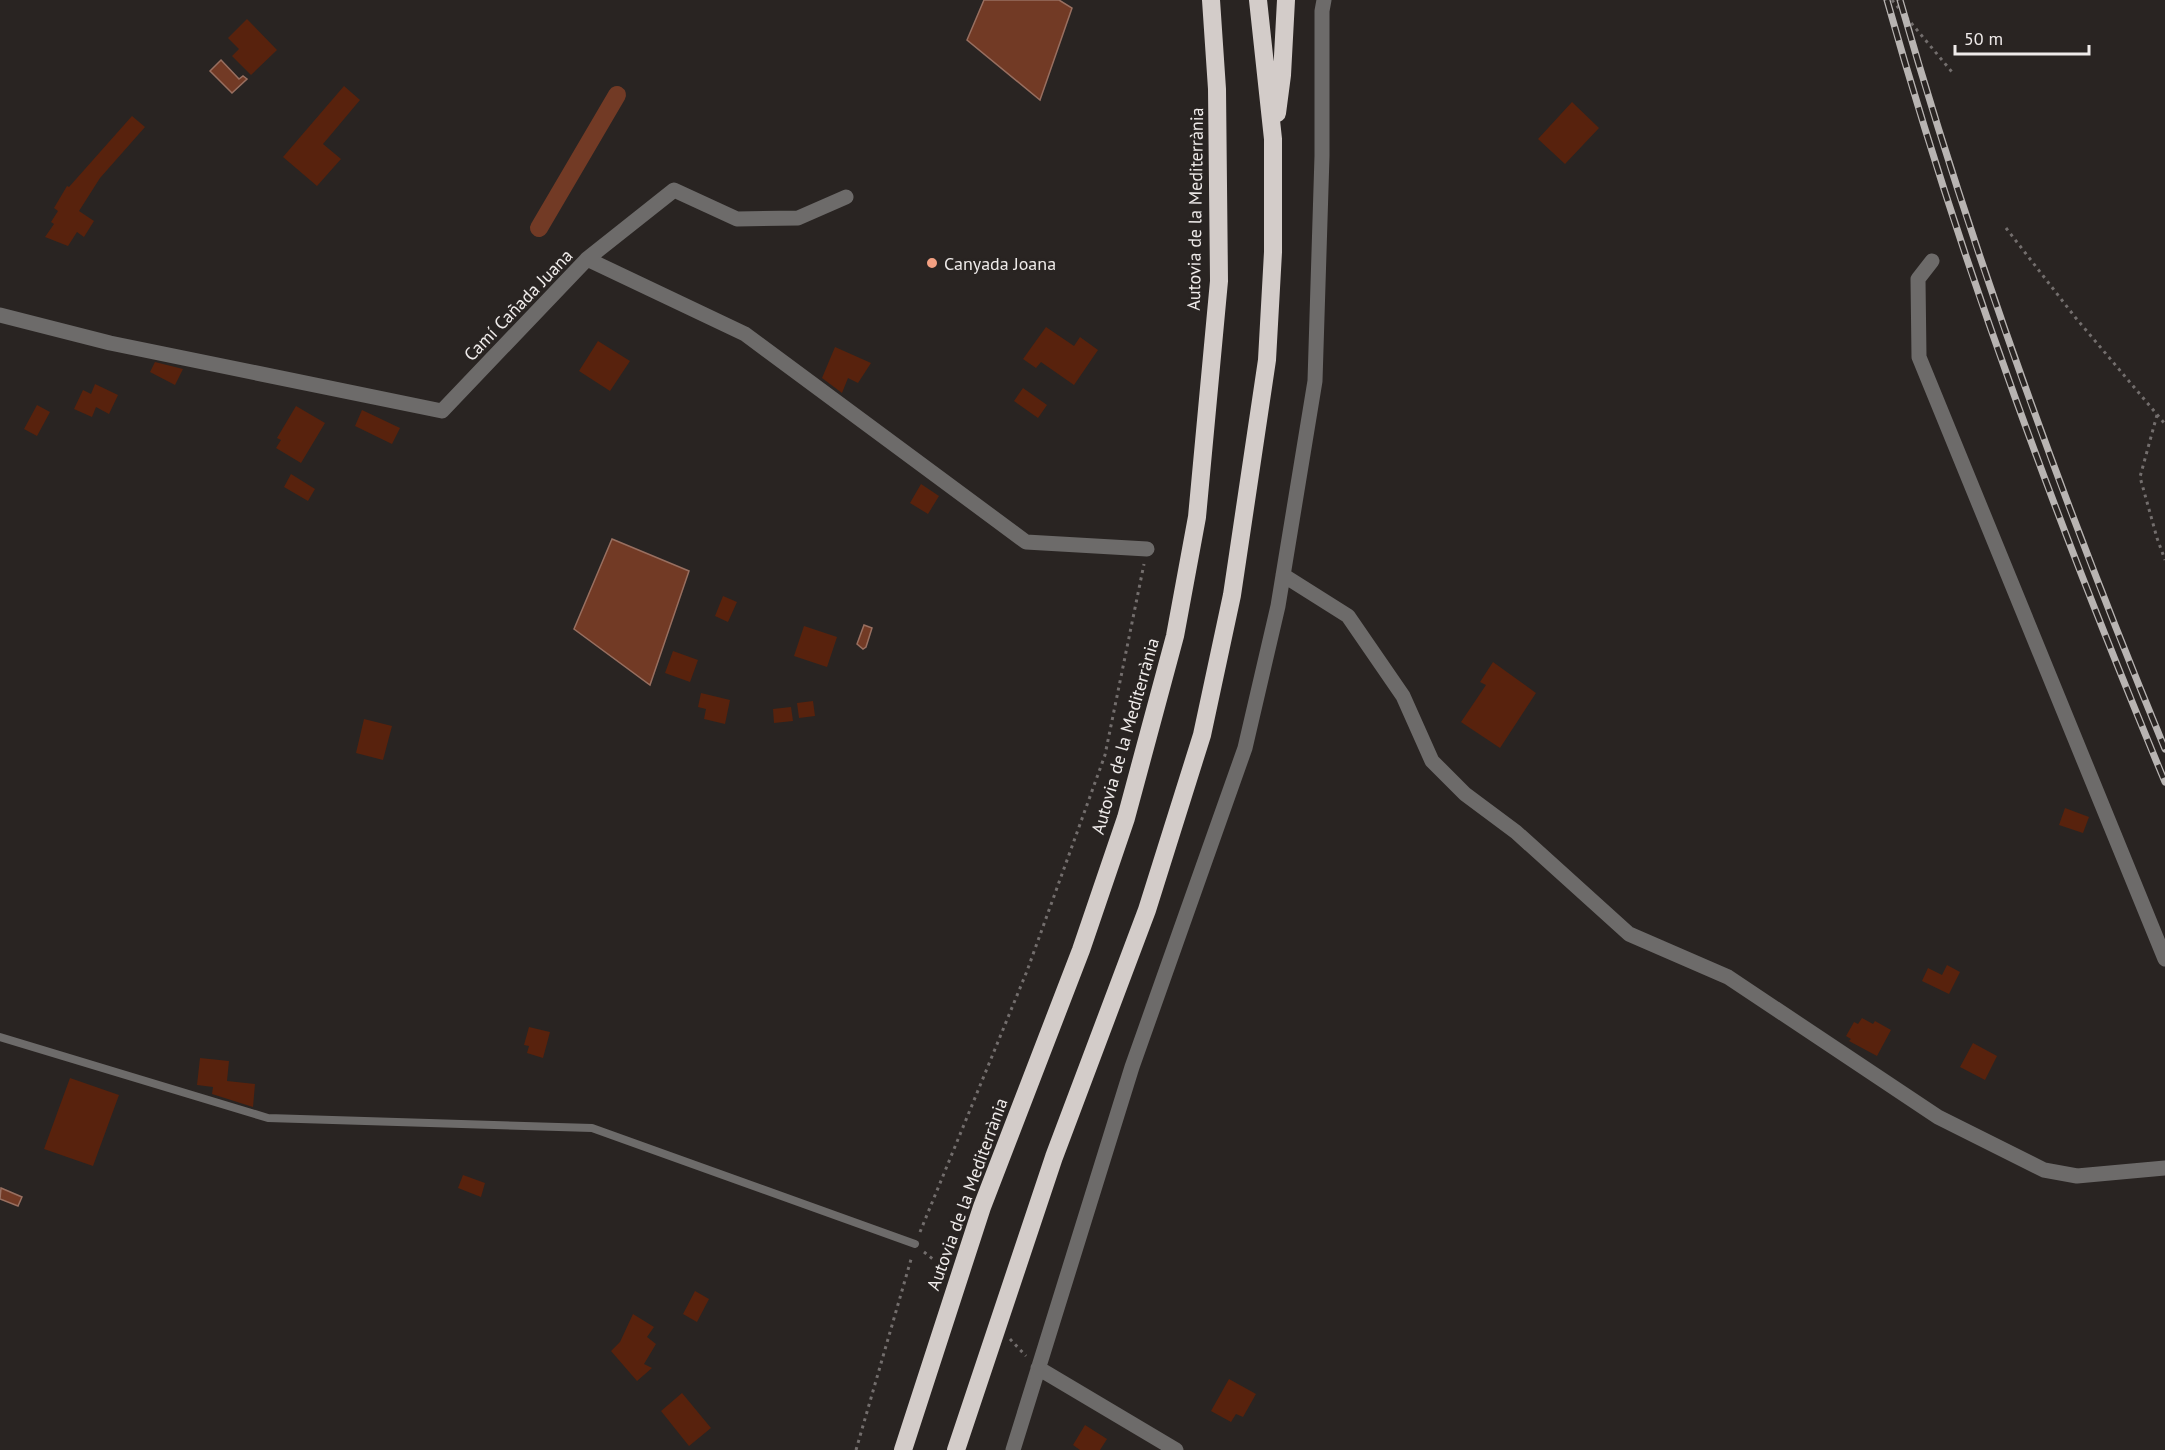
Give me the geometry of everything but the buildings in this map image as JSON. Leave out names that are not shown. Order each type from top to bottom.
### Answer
[{"type":"highway","name":"Autovia de la Mediterrània","points":[[903,1450],[982,1207],[1081,950],[1126,818],[1175,636],[1197,517],[1219,281],[1217,89],[1211,0]]},
{"type":"highway","points":[[956,1450],[1054,1157],[1148,910],[1202,735],[1232,596],[1267,360],[1273,252],[1273,139],[1258,0]]},
{"type":"highway","points":[[1273,139],[1282,75],[1286,0]]},
{"type":"street","points":[[1013,1450],[1132,1067],[1245,748],[1278,606],[1315,381],[1324,0]]},
{"type":"street","points":[[587,259],[674,190],[738,219],[798,218],[846,197]]},
{"type":"street","name":"Camí Cañada Juana","points":[[0,315],[110,344],[442,411],[587,259],[745,334],[1026,542],[1147,549]]},
{"type":"street","points":[[1932,261],[1918,279],[1919,357],[2165,959]]},
{"type":"street","points":[[1283,575],[1348,615],[1403,696],[1432,761],[1465,794],[1516,832],[1629,934],[1728,977],[1938,1117],[2044,1170],[2077,1176],[2165,1168]]},
{"type":"street","points":[[1038,1368],[1176,1450]]},
{"type":"lane","points":[[0,1037],[268,1118],[592,1128],[915,1244]]},
{"type":"path","points":[[1892,0],[1952,72]]},
{"type":"path","points":[[2007,228],[2075,317],[2165,424]]},
{"type":"path","points":[[2157,415],[2140,477],[2165,560]]},
{"type":"path","points":[[856,1450],[915,1244],[1027,971],[1105,755],[1147,549]]},
{"type":"path","points":[[1010,1338],[1038,1368]]},
{"type":"shaded area","points":[[984,0],[1059,0],[1072,8],[1040,100],[967,40]]},
{"type":"shaded area","points":[[221,60],[239,79],[243,76],[247,79],[232,93],[210,71]]},
{"type":"shaded area","points":[[612,539],[689,571],[650,685],[574,629]]},
{"type":"shaded area","points":[[864,625],[872,628],[866,647],[863,649],[857,644]]},
{"type":"shaded area","points":[[1,1188],[22,1197],[18,1206],[0,1199]]},
{"type":"waterway","points":[[539,228],[617,95]]},
{"type":"railway","points":[[1887,0],[1947,199],[2014,396],[2087,590],[2165,782]]},
{"type":"railway","points":[[1900,0],[1958,190],[2022,378],[2091,564],[2165,749]]},
{"type":"place","name":"Canyada Joana","points":[[932,263]]}]
